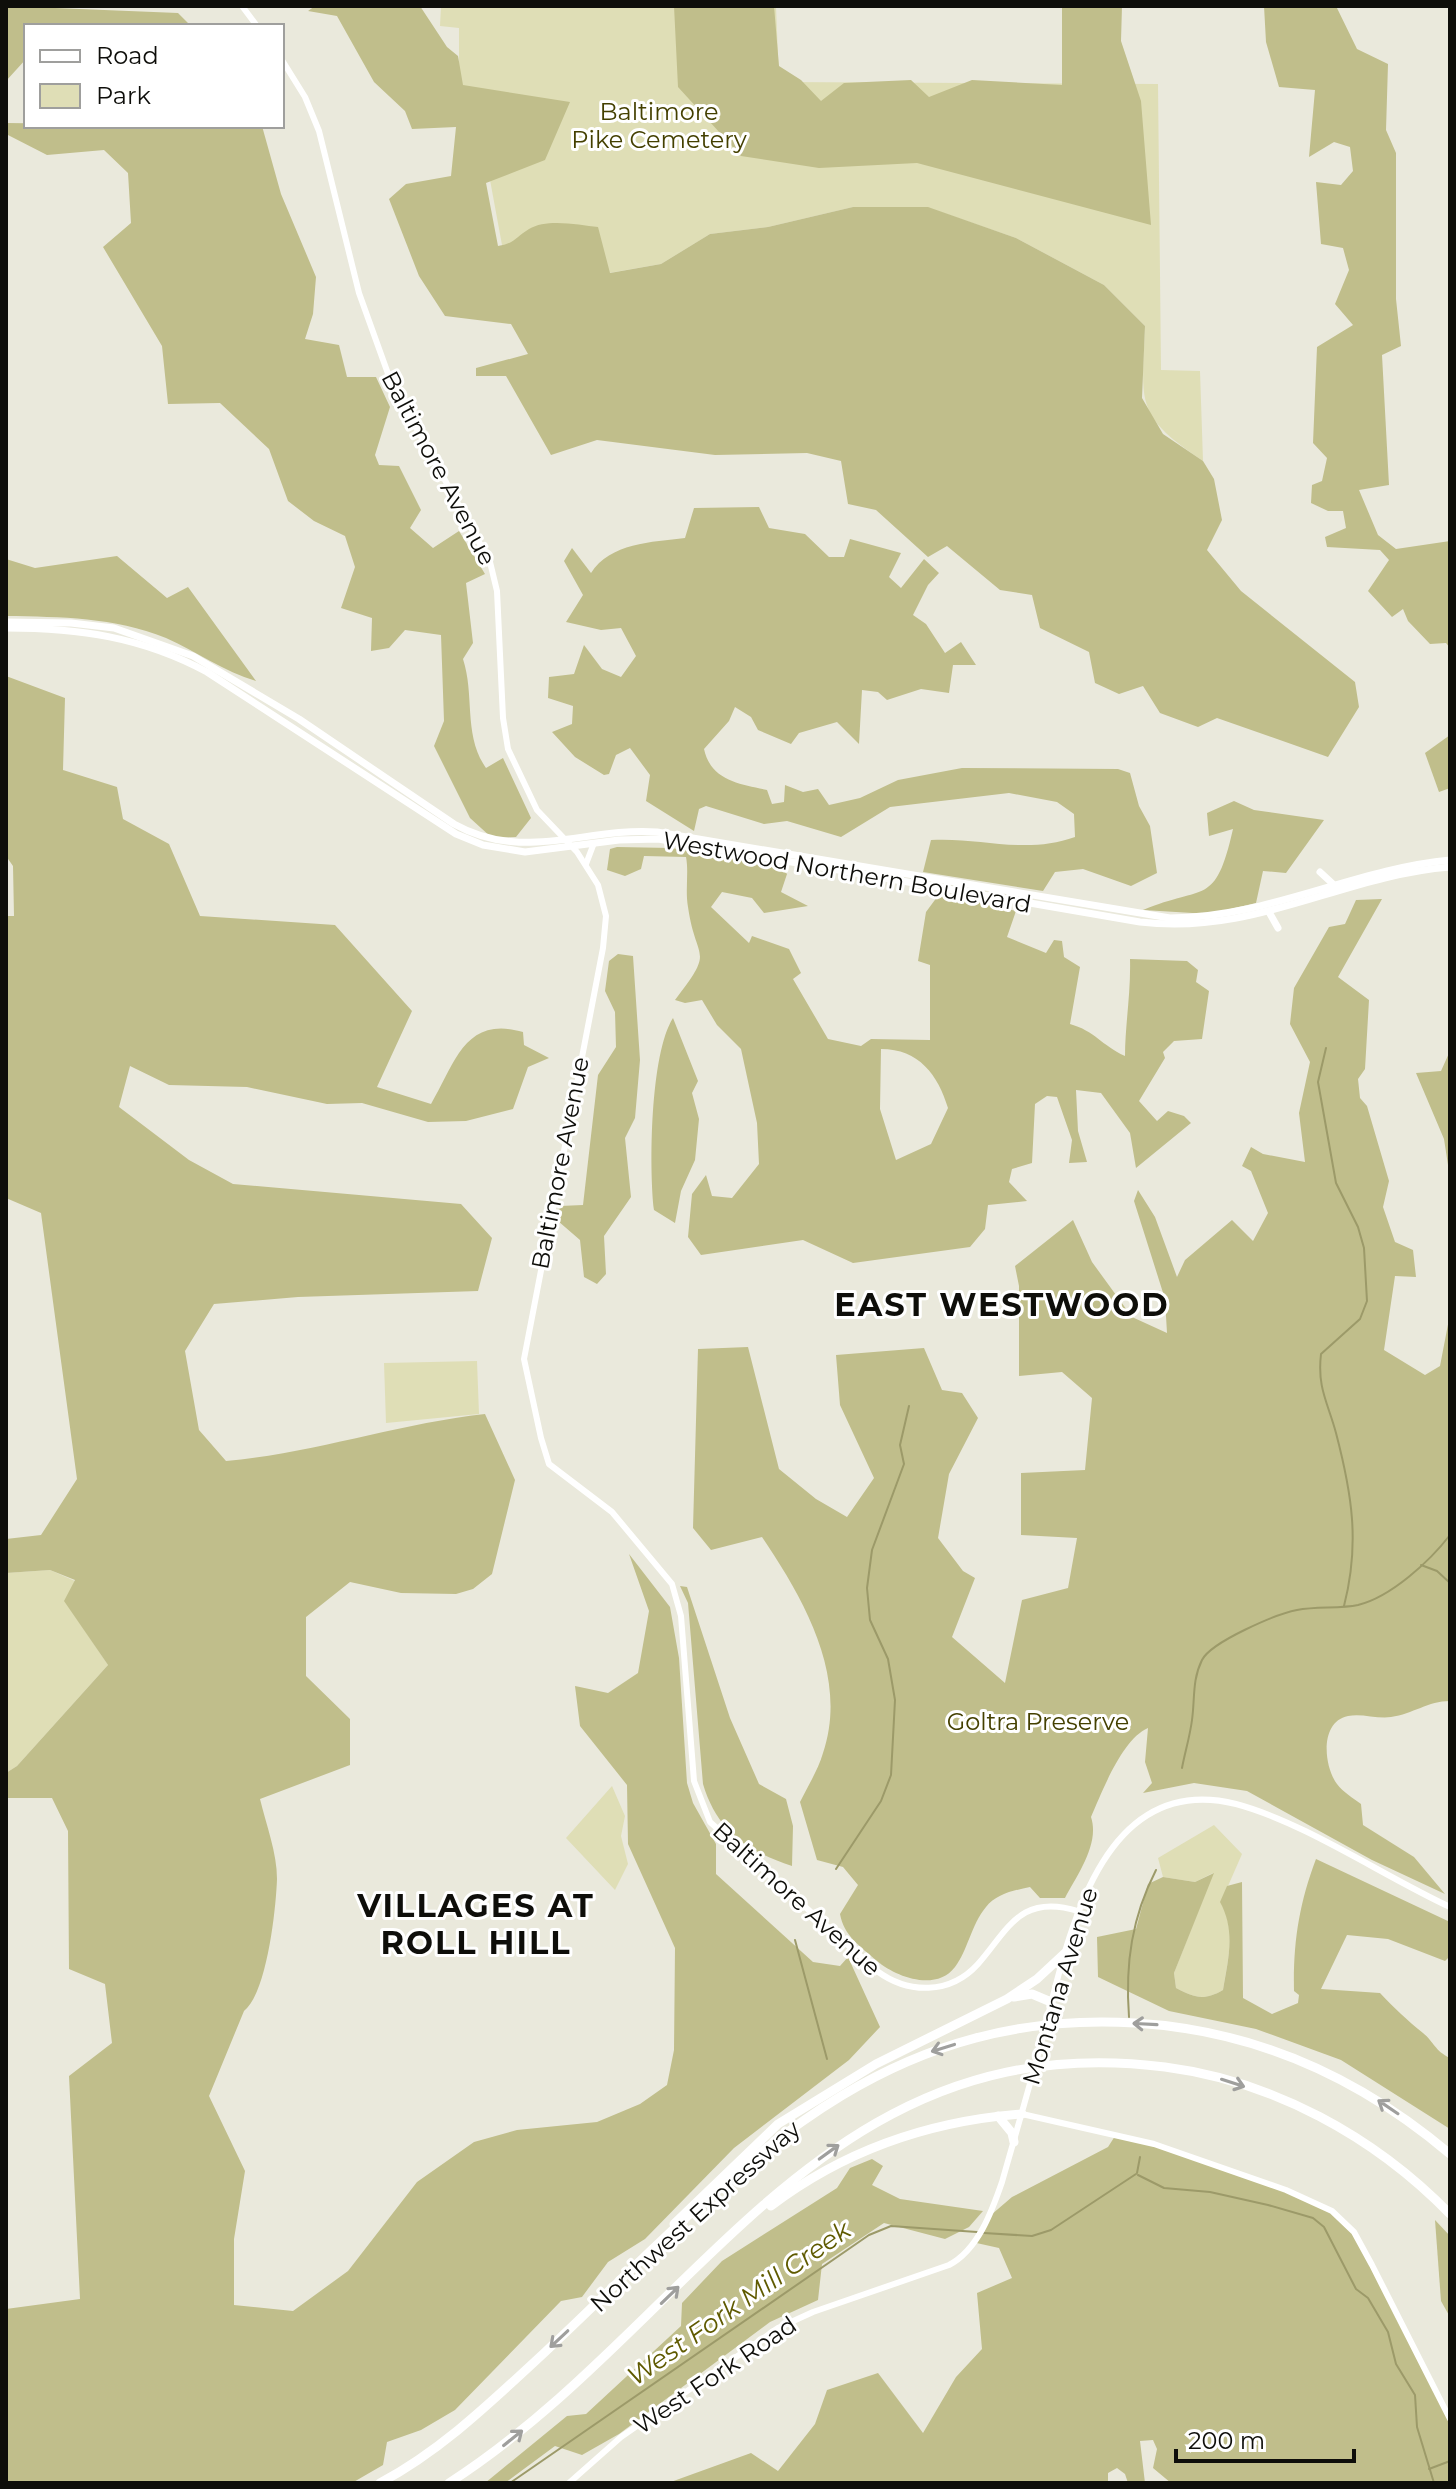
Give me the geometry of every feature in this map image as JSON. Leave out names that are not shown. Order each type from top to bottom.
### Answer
[{"type":"highway","points":[[657,2247],[677,2220],[778,2124],[876,2064],[1007,1999],[1037,1979],[1065,1953]]},
{"type":"highway","points":[[1007,1999],[1032,1994],[1051,2002]]},
{"type":"highway","name":"Northwest Expressway","points":[[380,2483],[461,2428],[756,2154],[847,2089],[926,2053],[1019,2029],[1071,2022],[1172,2025],[1218,2034],[1290,2055],[1382,2102],[1450,2154]]},
{"type":"highway","name":"Northwest Expressway","points":[[449,2483],[472,2469],[537,2417],[798,2174],[857,2132],[934,2094],[1009,2072],[1066,2064],[1129,2063],[1185,2070],[1278,2098],[1333,2123],[1374,2149],[1400,2167],[1450,2214]]},
{"type":"highway","points":[[706,2258],[790,2192],[839,2163],[931,2128],[1022,2114]]},
{"type":"highway","points":[[998,2116],[1012,2133],[1014,2142]]},
{"type":"highway","points":[[460,2483],[472,2469]]},
{"type":"main road","name":"Westwood Northern Boulevard","points":[[6,622],[92,625],[161,643],[214,668],[299,719],[467,832],[521,845],[638,831],[681,835],[1155,917],[1207,917],[1247,910],[1397,867],[1450,860]]},
{"type":"main road","name":"Westwood Northern Boulevard","points":[[6,628],[102,633],[160,649],[207,672],[456,834],[508,851],[638,839],[689,843],[1161,925],[1215,924],[1269,912],[1387,876],[1450,867]]},
{"type":"main road","points":[[1320,872],[1333,884]]},
{"type":"main road","points":[[1269,912],[1278,928]]},
{"type":"street","points":[[242,6],[256,24]]},
{"type":"street","name":"Baltimore Avenue","points":[[284,63],[305,97],[319,131],[359,293],[391,382],[490,562],[497,591],[503,718],[508,749],[537,810],[586,864],[602,896],[605,938],[524,1359],[549,1464],[612,1512],[666,1575],[677,1597],[694,1781],[704,1813],[723,1837],[877,1971],[907,1987],[929,1989],[963,1978],[980,1962],[1001,1931],[1024,1914],[1057,1907],[1078,1911]]},
{"type":"street","points":[[586,864],[594,843]]},
{"type":"street","name":"Montana Avenue","points":[[991,2215],[1078,1911],[1103,1859],[1126,1832],[1168,1807],[1204,1801],[1238,1805],[1268,1816],[1450,1907]]},
{"type":"street","points":[[1022,2114],[1117,2133],[1286,2190],[1322,2205],[1341,2218],[1354,2232],[1379,2276],[1450,2419]]},
{"type":"street","name":"West Fork Road","points":[[569,2483],[621,2437],[778,2328],[813,2312],[949,2265],[961,2257],[991,2215]]},
{"type":"green space","points":[[6,6],[178,13],[189,24],[24,24],[24,61],[6,81]]},
{"type":"green space","points":[[315,6],[420,6],[447,47],[458,56],[463,85],[570,102],[545,160],[486,183],[498,246],[508,244],[529,229],[545,224],[598,227],[610,273],[661,264],[710,234],[768,227],[853,207],[928,207],[1016,238],[1104,285],[1145,326],[1142,398],[1163,434],[1203,461],[1214,479],[1222,520],[1207,550],[1241,591],[1355,682],[1359,707],[1328,757],[1217,718],[1198,727],[1160,713],[1143,686],[1119,694],[1095,683],[1089,652],[1040,628],[1032,595],[1000,590],[947,546],[928,557],[876,510],[848,504],[841,461],[807,453],[715,455],[597,440],[551,455],[506,376],[476,376],[476,368],[528,354],[511,324],[445,316],[419,276],[389,199],[406,184],[451,176],[456,127],[412,129],[405,111],[374,82],[337,16],[308,11]]},
{"type":"green space","name":"Baltimore Pike Cemetery","points":[[441,6],[776,6],[779,82],[1158,84],[1161,370],[1200,371],[1203,461],[1164,431],[1154,419],[1144,391],[1145,326],[1104,285],[1016,238],[929,208],[853,207],[768,227],[710,234],[661,264],[609,273],[513,244],[502,245],[474,93],[459,88],[459,28],[440,26]]},
{"type":"green space","points":[[674,6],[774,6],[779,66],[801,80],[821,101],[844,83],[911,80],[929,97],[972,80],[1062,85],[1062,6],[1122,6],[1121,41],[1141,101],[1151,225],[917,163],[819,168],[741,156],[678,87]]},
{"type":"green space","points":[[1264,6],[1336,6],[1357,49],[1388,64],[1386,130],[1396,153],[1396,299],[1401,346],[1382,355],[1389,485],[1359,490],[1378,535],[1396,549],[1450,541],[1450,648],[1446,643],[1430,644],[1408,621],[1403,609],[1392,617],[1368,591],[1389,560],[1380,550],[1327,547],[1325,537],[1346,528],[1343,511],[1328,511],[1311,503],[1312,485],[1322,481],[1327,458],[1313,443],[1317,347],[1353,325],[1335,304],[1349,270],[1343,248],[1321,244],[1316,182],[1341,185],[1353,171],[1350,147],[1334,142],[1309,157],[1315,90],[1279,87],[1266,42]]},
{"type":"green space","points":[[6,123],[24,123],[24,128],[263,128],[281,194],[316,277],[313,314],[305,339],[339,345],[347,377],[376,377],[390,407],[375,455],[379,465],[399,466],[421,510],[410,528],[433,548],[459,531],[485,574],[466,583],[473,643],[463,659],[474,742],[479,755],[486,768],[503,758],[531,818],[516,837],[492,838],[470,818],[434,746],[444,721],[441,635],[405,630],[389,648],[371,651],[372,618],[341,608],[355,567],[345,536],[314,521],[288,501],[269,449],[220,403],[168,404],[162,346],[103,247],[131,223],[128,173],[104,150],[47,155],[6,134]]},
{"type":"green space","points":[[759,507],[769,528],[805,534],[829,557],[844,557],[850,539],[901,553],[889,577],[901,588],[924,559],[939,573],[928,585],[913,615],[926,624],[945,653],[961,642],[976,665],[953,665],[949,693],[921,689],[887,700],[878,692],[862,690],[859,744],[837,722],[799,733],[791,744],[758,730],[751,717],[735,707],[729,721],[704,749],[713,768],[737,783],[767,790],[772,804],[784,802],[785,785],[803,792],[818,789],[829,805],[860,798],[898,780],[962,768],[1118,769],[1130,773],[1139,806],[1150,826],[1157,873],[1131,886],[1083,869],[1055,872],[1043,891],[923,872],[931,840],[1039,845],[1075,837],[1074,814],[1057,802],[1009,793],[890,807],[841,837],[787,821],[764,824],[706,806],[699,809],[694,831],[646,801],[650,775],[630,748],[616,755],[609,774],[604,775],[575,757],[552,732],[572,724],[573,706],[548,698],[549,677],[574,674],[584,645],[602,669],[621,677],[636,656],[621,628],[601,630],[566,622],[583,595],[564,561],[572,548],[591,573],[609,555],[620,550],[685,538],[694,508]]},
{"type":"green space","points":[[117,556],[167,598],[188,587],[256,681],[166,638],[127,626],[67,618],[6,616],[6,559],[35,568]]},
{"type":"green space","points":[[6,676],[65,698],[63,770],[117,787],[123,819],[169,844],[200,916],[335,925],[412,1011],[377,1087],[431,1104],[464,1046],[488,1030],[523,1032],[524,1045],[549,1058],[528,1067],[513,1109],[466,1121],[428,1122],[362,1103],[327,1104],[247,1087],[169,1085],[130,1066],[119,1107],[189,1160],[233,1184],[461,1204],[492,1238],[478,1291],[298,1297],[214,1304],[185,1351],[199,1430],[226,1461],[292,1452],[420,1424],[485,1414],[515,1480],[492,1574],[473,1589],[456,1594],[401,1593],[350,1582],[306,1617],[306,1676],[350,1719],[350,1765],[260,1799],[277,1869],[269,1950],[259,1987],[244,2011],[209,2096],[245,2171],[234,2239],[234,2305],[293,2311],[348,2271],[417,2182],[474,2142],[517,2130],[597,2122],[640,2104],[667,2085],[674,2050],[675,1948],[628,1844],[627,1785],[580,1726],[575,1686],[608,1693],[638,1673],[649,1611],[629,1554],[670,1607],[679,1658],[687,1783],[693,1803],[716,1844],[716,1874],[813,1962],[840,1966],[848,1957],[880,2027],[849,2060],[734,2148],[645,2239],[608,2262],[582,2297],[561,2301],[455,2410],[421,2430],[387,2442],[383,2465],[352,2483],[6,2481],[6,2309],[80,2299],[69,2076],[112,2043],[105,1984],[69,1969],[68,1831],[52,1798],[6,1798],[6,1773],[17,1766],[108,1665],[64,1601],[75,1580],[50,1570],[6,1573],[6,1539],[41,1535],[77,1479],[41,1213],[6,1198],[6,916],[14,916],[13,866],[6,856]]},
{"type":"green space","points":[[1450,735],[1450,788],[1439,792],[1425,753]]},
{"type":"green space","points":[[1234,801],[1254,810],[1324,820],[1286,873],[1263,871],[1256,903],[1209,914],[1143,910],[1194,894],[1213,882],[1227,854],[1233,829],[1209,836],[1207,813]]},
{"type":"green space","points":[[671,848],[779,865],[787,874],[781,892],[808,906],[764,913],[752,898],[722,892],[711,907],[749,943],[752,936],[789,949],[801,973],[793,979],[828,1039],[861,1046],[871,1039],[930,1040],[930,965],[918,961],[926,912],[940,893],[1016,911],[1007,937],[1046,953],[1054,940],[1062,941],[1064,957],[1080,967],[1070,1024],[1086,1030],[1125,1056],[1130,959],[1187,961],[1198,970],[1196,982],[1209,991],[1202,1039],[1174,1041],[1163,1052],[1165,1058],[1139,1101],[1157,1121],[1168,1111],[1184,1116],[1191,1123],[1136,1168],[1130,1133],[1101,1093],[1076,1090],[1078,1131],[1087,1162],[1069,1163],[1072,1140],[1057,1097],[1047,1096],[1035,1104],[1032,1163],[1012,1169],[1009,1182],[1027,1201],[988,1205],[985,1229],[970,1247],[853,1263],[803,1240],[701,1255],[688,1237],[692,1194],[706,1175],[712,1196],[732,1198],[759,1164],[757,1123],[741,1049],[717,1025],[702,1000],[685,1003],[675,1000],[695,971],[700,955],[688,907],[686,857],[644,856],[641,869],[625,876],[607,870],[610,849]],"holes":[[[881,1049],[894,1050],[925,1066],[939,1085],[948,1108],[931,1144],[896,1160],[880,1109]]]},
{"type":"green space","name":"Goltra Preserve","points":[[1382,899],[1338,977],[1369,1000],[1365,1069],[1358,1079],[1360,1098],[1367,1106],[1389,1181],[1383,1207],[1395,1242],[1413,1250],[1416,1277],[1395,1276],[1384,1350],[1425,1375],[1440,1366],[1450,1314],[1450,1701],[1391,1717],[1353,1715],[1339,1720],[1328,1736],[1327,1757],[1337,1784],[1361,1804],[1363,1825],[1414,1857],[1445,1894],[1372,1860],[1247,1791],[1194,1783],[1143,1793],[1152,1783],[1145,1762],[1148,1728],[1121,1754],[1107,1781],[1091,1817],[1090,1848],[1065,1898],[1040,1898],[1030,1887],[1000,1896],[981,1914],[959,1960],[947,1975],[927,1980],[905,1977],[885,1967],[845,1929],[840,1914],[858,1885],[843,1867],[817,1860],[800,1802],[821,1759],[830,1724],[826,1667],[806,1612],[762,1537],[711,1550],[693,1528],[698,1349],[748,1347],[779,1469],[816,1499],[847,1517],[874,1478],[840,1405],[836,1355],[924,1348],[942,1390],[962,1393],[978,1418],[949,1474],[938,1538],[963,1571],[975,1578],[952,1637],[1005,1683],[1022,1600],[1068,1588],[1077,1538],[1021,1535],[1021,1473],[1085,1470],[1092,1398],[1062,1372],[1019,1376],[1019,1286],[1015,1266],[1073,1220],[1092,1262],[1132,1317],[1167,1333],[1165,1299],[1134,1201],[1138,1190],[1155,1217],[1177,1277],[1185,1260],[1232,1220],[1253,1241],[1268,1213],[1251,1171],[1242,1166],[1251,1147],[1263,1154],[1305,1162],[1299,1113],[1310,1062],[1290,1024],[1294,988],[1329,927],[1345,924],[1356,900]]},
{"type":"green space","points":[[618,954],[633,956],[640,1060],[635,1118],[625,1138],[631,1197],[604,1236],[606,1274],[597,1284],[584,1277],[580,1240],[558,1221],[560,1206],[583,1205],[598,1075],[616,1047],[615,1012],[605,991],[609,961]]},
{"type":"green space","points":[[673,1018],[698,1081],[692,1093],[699,1119],[695,1160],[681,1191],[675,1223],[654,1210],[652,1167],[656,1083],[665,1035]]},
{"type":"green space","points":[[1450,1051],[1450,1178],[1444,1139],[1416,1073],[1441,1071]]},
{"type":"green space","points":[[477,1361],[479,1414],[386,1423],[384,1363]]},
{"type":"green space","points":[[50,1570],[75,1581],[65,1601],[108,1665],[17,1766],[6,1773],[6,1573]]},
{"type":"green space","points":[[680,1586],[687,1587],[730,1718],[759,1784],[786,1799],[793,1826],[792,1866],[761,1853],[736,1837],[716,1815],[709,1800],[703,1784],[688,1603]]},
{"type":"green space","points":[[612,1786],[625,1816],[621,1836],[628,1864],[615,1890],[566,1838]]},
{"type":"green space","points":[[1214,1825],[1242,1854],[1221,1902],[1230,1934],[1223,1990],[1200,1997],[1176,1988],[1174,1973],[1213,1873],[1195,1882],[1163,1877],[1158,1858]]},
{"type":"green space","points":[[1316,1859],[1450,1922],[1450,1956],[1445,1961],[1388,1939],[1347,1935],[1321,1989],[1380,1993],[1450,2058],[1450,2129],[1341,2060],[1256,2029],[1169,2011],[1098,1977],[1097,1937],[1136,1929],[1148,1884],[1163,1877],[1195,1882],[1214,1873],[1174,1973],[1176,1988],[1200,1997],[1223,1990],[1229,1935],[1220,1902],[1227,1886],[1242,1882],[1243,1998],[1272,2014],[1298,2003],[1299,1995],[1294,1991],[1296,1940],[1301,1908]]},
{"type":"green space","points":[[1117,2133],[1323,2205],[1349,2226],[1450,2419],[1450,2483],[1171,2483],[1153,2468],[1157,2449],[1153,2440],[1140,2441],[1145,2483],[1128,2483],[1125,2474],[1117,2468],[1108,2473],[1108,2483],[668,2483],[751,2453],[778,2471],[815,2424],[827,2390],[878,2373],[923,2433],[956,2377],[982,2349],[977,2293],[1012,2278],[999,2248],[972,2242],[991,2215],[1012,2197],[1108,2147]]},
{"type":"green space","points":[[872,2159],[883,2166],[872,2185],[900,2199],[983,2211],[969,2227],[945,2239],[884,2223],[822,2264],[818,2300],[770,2322],[619,2434],[582,2455],[555,2446],[505,2483],[485,2483],[567,2416],[586,2414],[681,2326],[682,2303],[722,2261],[837,2188],[850,2168]]},
{"type":"green space","points":[[1435,2220],[1450,2236],[1450,2317],[1441,2301]]},
{"type":"waterway","points":[[1326,1048],[1318,1082],[1336,1183],[1358,1227],[1364,1248],[1367,1301],[1360,1319],[1321,1354],[1320,1366],[1322,1386],[1342,1455],[1350,1498],[1352,1561],[1344,1606]]},
{"type":"waterway","points":[[836,1869],[881,1801],[891,1775],[895,1700],[888,1659],[870,1620],[867,1588],[872,1550],[904,1464],[900,1445],[909,1406]]},
{"type":"waterway","points":[[1182,1768],[1197,1675],[1208,1653],[1245,1630],[1287,1613],[1371,1601],[1409,1577],[1450,1535]]},
{"type":"waterway","points":[[1421,1565],[1437,1571],[1450,1583]]},
{"type":"waterway","points":[[1129,2017],[1128,1978],[1132,1941],[1141,1905],[1156,1870]]},
{"type":"waterway","points":[[795,1940],[827,2059]]},
{"type":"waterway","points":[[1137,2173],[1140,2157]]},
{"type":"waterway","name":"West Fork Mill Creek","points":[[984,2233],[1032,2236],[1051,2230],[1136,2174]]},
{"type":"waterway","name":"West Fork Mill Creek","points":[[1138,2175],[1164,2188],[1210,2192],[1268,2205],[1313,2218],[1324,2227],[1356,2289],[1368,2298],[1388,2332],[1396,2364],[1415,2395],[1417,2427],[1434,2483]]},
{"type":"waterway","name":"West Fork Mill Creek","points":[[510,2483],[869,2235],[891,2226],[977,2232]]},
{"type":"waterway","points":[[1429,2469],[1450,2461]]},
{"type":"district","name":"EAST WESTWOOD","points":[[1002,1304]]},
{"type":"district","name":"VILLAGES AT ROLL HILL","points":[[476,1924]]}]
